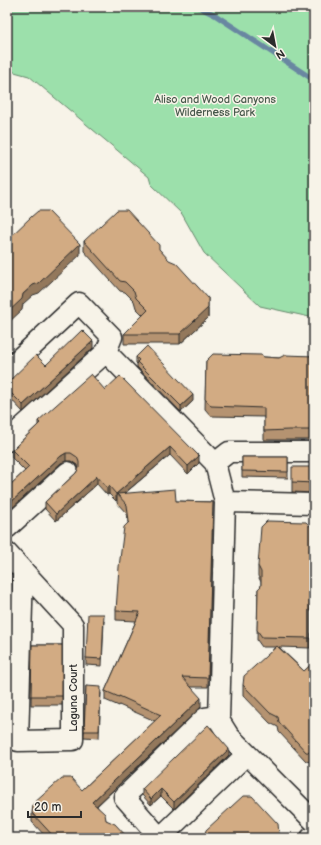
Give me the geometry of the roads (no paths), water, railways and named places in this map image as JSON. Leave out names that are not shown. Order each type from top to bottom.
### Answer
[{"type":"street","points":[[7,370],[79,303],[112,337],[106,352],[7,441]]},
{"type":"street","points":[[106,352],[216,463],[225,502],[219,720],[229,736],[314,821]]},
{"type":"street","points":[[216,463],[229,452],[314,452]]},
{"type":"street","points":[[7,528],[68,472]]},
{"type":"street","points":[[225,502],[314,504]]},
{"type":"street","name":"Laguna Court","points":[[7,553],[74,625],[73,740],[18,740],[23,571]]},
{"type":"street","points":[[219,716],[205,718],[124,798],[160,838],[247,754]]},
{"type":"street","points":[[311,838],[314,826]]},
{"type":"waterway","points":[[199,7],[215,15],[314,80]]},
{"type":"park label","name":"Aliso and Wood Canyons Wilderness Park","points":[[215,105]]}]
